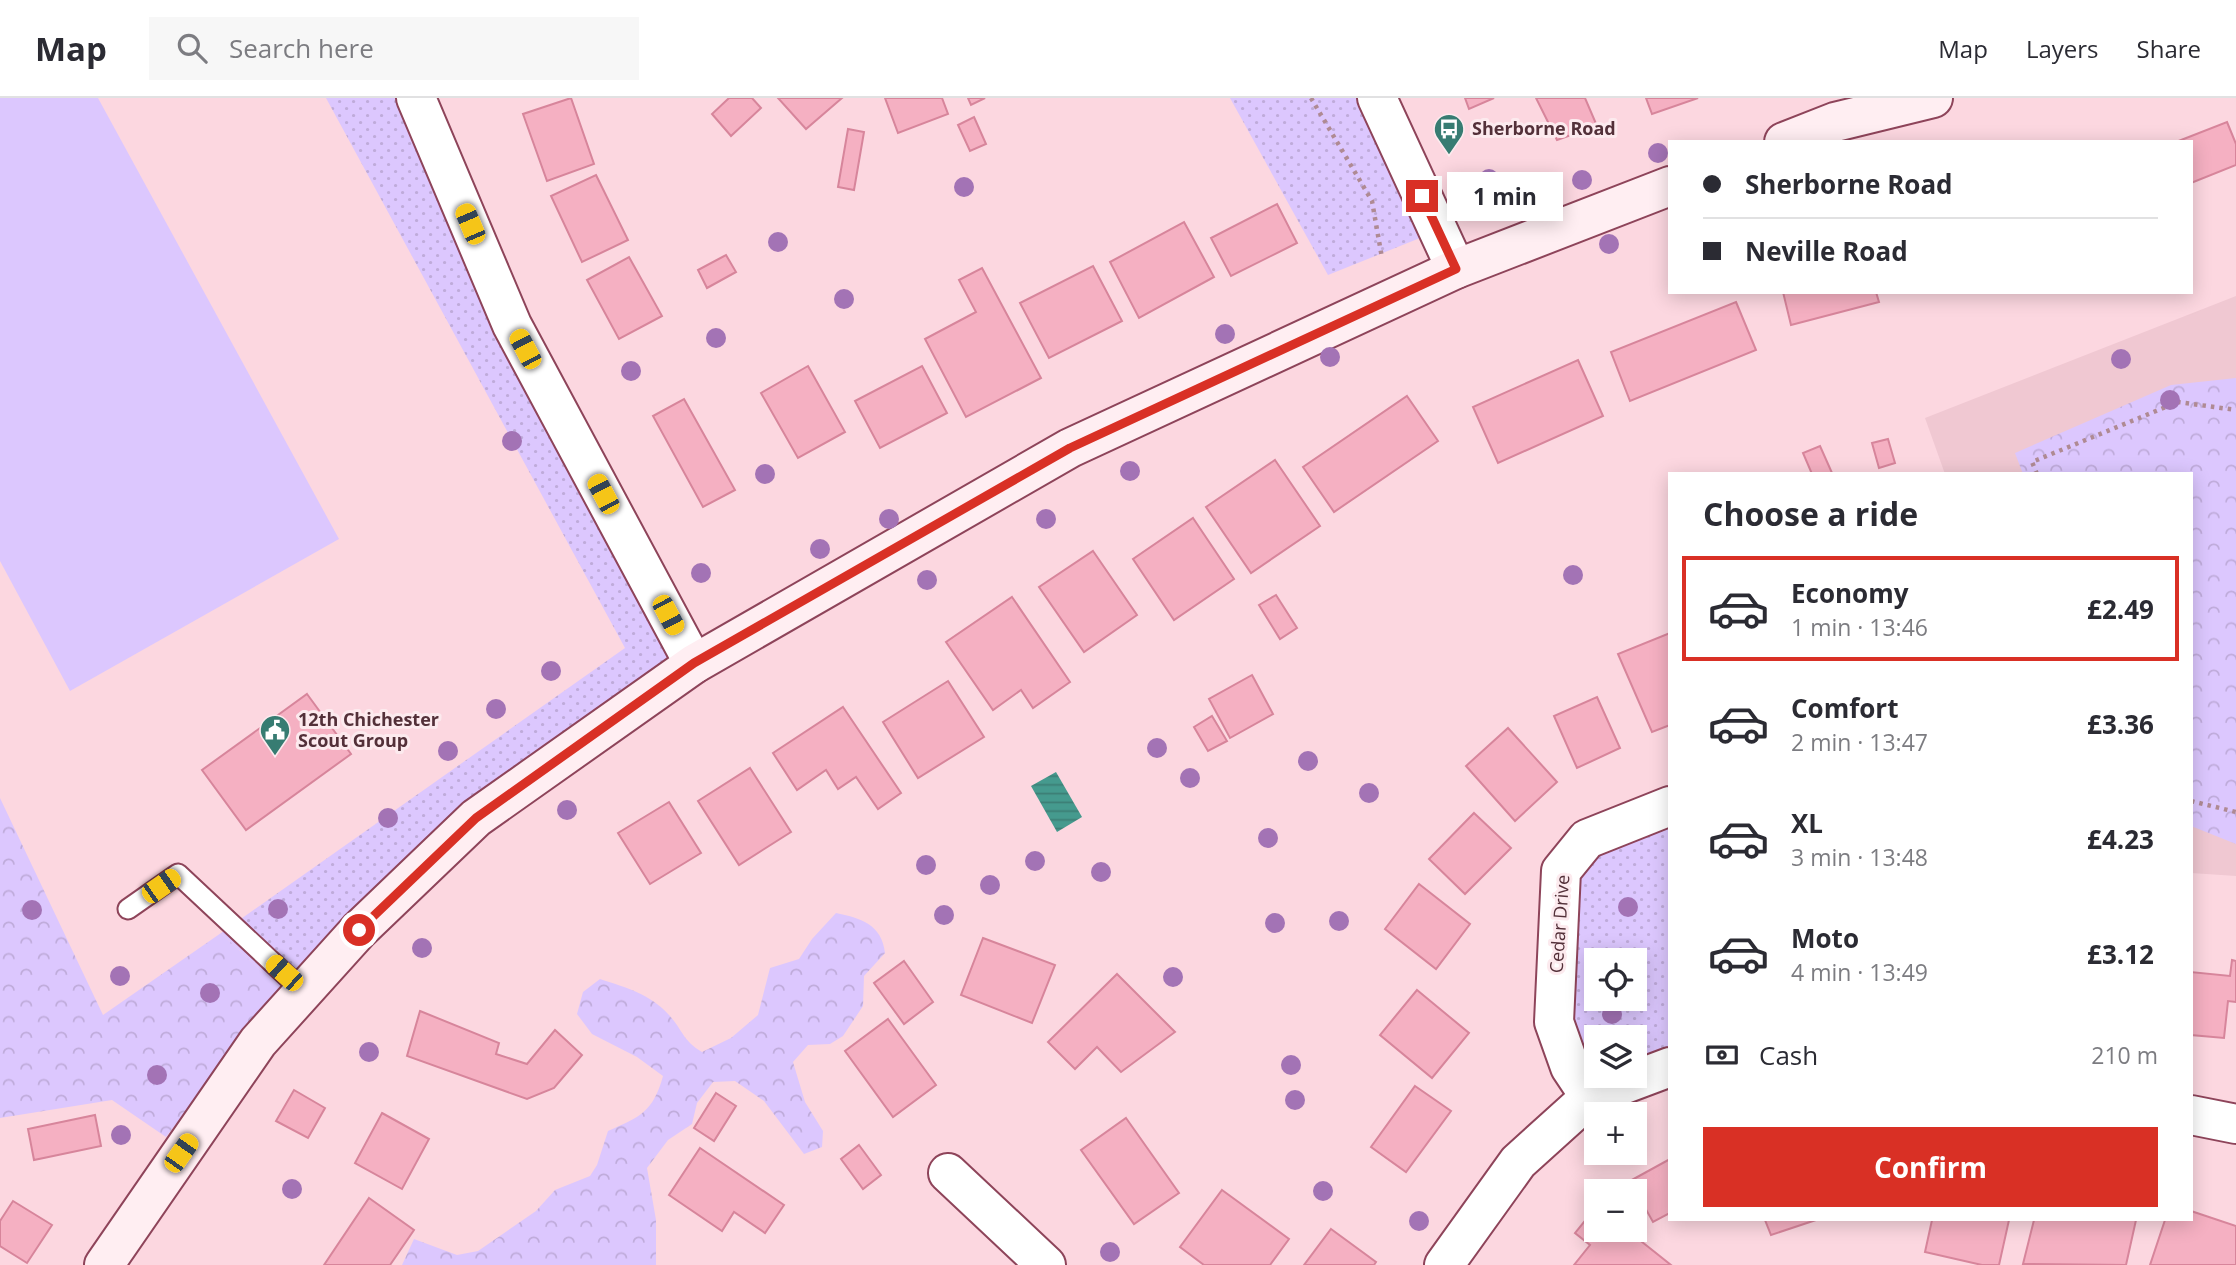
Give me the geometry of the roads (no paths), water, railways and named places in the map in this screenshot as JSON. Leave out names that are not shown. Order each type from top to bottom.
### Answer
[{"type":"street","points":[[416,98],[512,325],[694,663]]},
{"type":"street","points":[[1377,98],[1456,269]]},
{"type":"street","points":[[1789,140],[1835,122],[1933,98]]},
{"type":"street","points":[[104,1265],[258,1042],[359,930],[476,818],[694,663],[1070,448],[1456,269],[1668,187]]},
{"type":"street","name":"Cedar Drive","points":[[1590,1097],[1570,1067],[1554,1022],[1561,871],[1587,839],[1668,807]]},
{"type":"street","points":[[1444,1265],[1518,1162],[1590,1097],[1668,1069]]},
{"type":"street","points":[[2193,1115],[2236,1124]]},
{"type":"street","points":[[948,1173],[1046,1265]]},
{"type":"lane","points":[[128,909],[178,874],[303,991]]},
{"type":"place","name":"Sherborne Road","points":[[1449,156]]},
{"type":"place","name":"12th Chichester Scout Group","points":[[275,757]]}]
